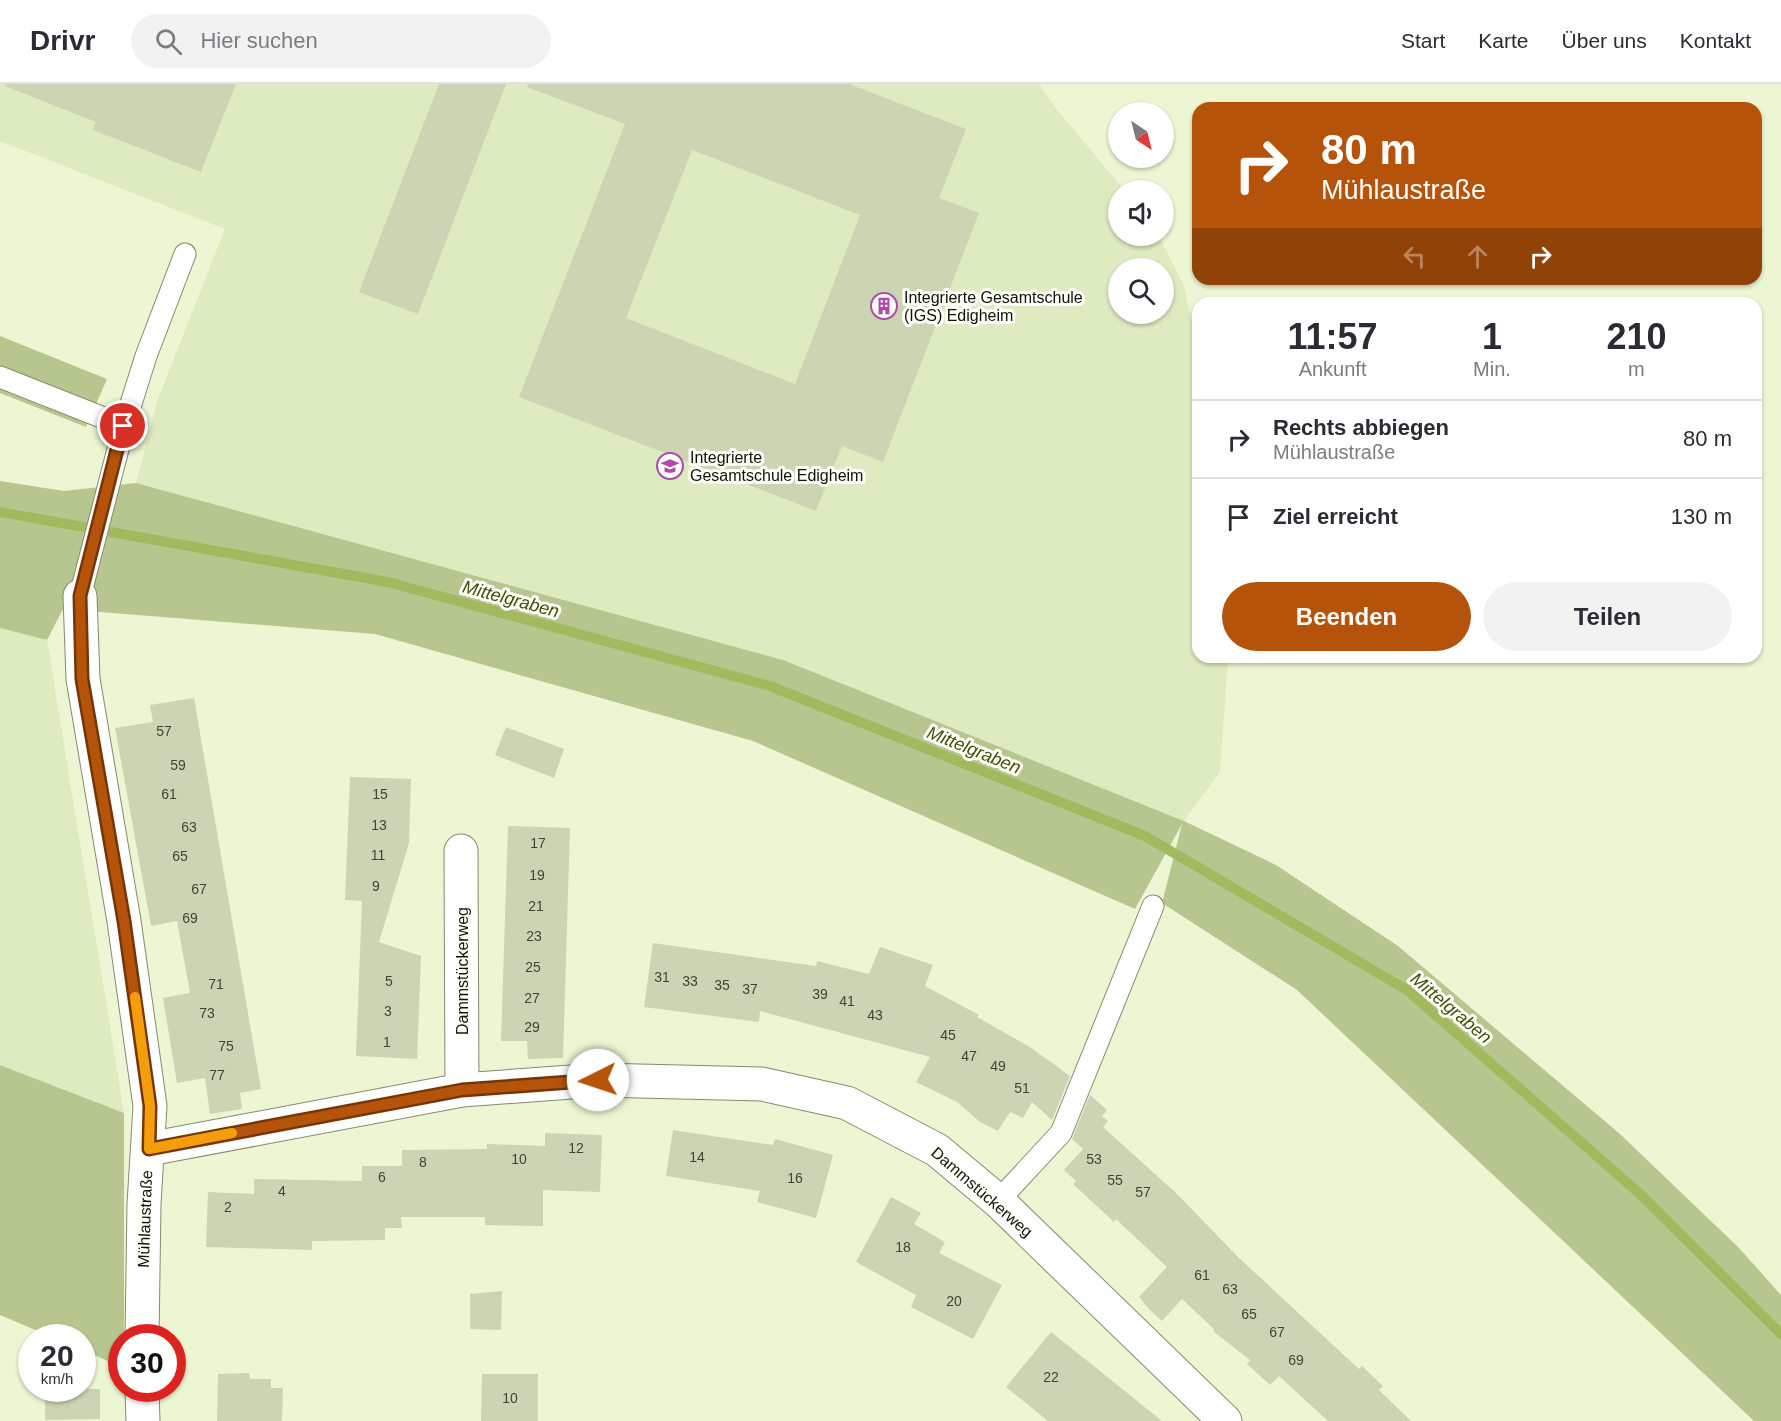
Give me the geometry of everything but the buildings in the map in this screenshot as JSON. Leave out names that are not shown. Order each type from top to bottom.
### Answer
[{"type":"street","name":"Mühlaustraße","points":[[84,581],[82,679],[124,921],[150,1106],[144,1204],[142,1324]]},
{"type":"street","name":"Dammstückerweg","points":[[461,851],[462,1090]]},
{"type":"street","name":"Dammstückerweg","points":[[149,1149],[462,1090],[598,1080],[762,1084],[847,1103],[937,1150],[998,1201],[1226,1421]]},
{"type":"street","points":[[142,1402],[143,1421]]},
{"type":"lane","name":"Mühlaustraße","points":[[84,581],[123,426],[146,356],[185,254]]},
{"type":"lane","points":[[0,377],[123,426]]},
{"type":"lane","points":[[998,1201],[1061,1133],[1153,906]]},
{"type":"shaded area","name":"Integrierte Gesamtschule Edigheim","points":[[0,84],[1039,84],[1055,107],[1116,180],[1108,180],[1108,246],[1164,246],[1170,258],[1108,258],[1108,324],[1174,324],[1174,266],[1184,286],[1192,323],[1192,663],[1228,663],[1220,772],[1184,821],[783,660],[136,483],[158,399],[225,229],[0,141]]},
{"type":"shaded area","points":[[0,336],[107,379],[86,427],[0,393]]},
{"type":"shaded area","points":[[0,481],[64,491],[136,483],[783,660],[1184,821],[1276,865],[1398,946],[1620,1134],[1739,1248],[1781,1295],[1781,1421],[1754,1421],[1297,990],[1162,903],[1182,824],[1135,909],[753,741],[375,634],[63,609],[47,640],[0,628]]},
{"type":"shaded area","points":[[0,628],[47,640],[124,1113],[0,1065]]},
{"type":"shaded area","points":[[0,1065],[124,1113],[124,1324],[108,1324],[108,1361],[96,1356],[96,1324],[21,1324],[0,1315]]},
{"type":"waterway","name":"Mittelgraben","points":[[0,512],[388,582],[770,686],[1145,836],[1407,990],[1639,1193],[1781,1334]]},
{"type":"slow traffic","points":[[135,997],[150,1106],[149,1149],[232,1133]]},
{"type":"place","name":"Integrierte Gesamtschule (IGS) Edigheim","points":[[884,306]]},
{"type":"place","name":"Integrierte Gesamtschule Edigheim","points":[[670,466]]},
{"type":"route","points":[[123,426],[80,596],[82,679],[124,921],[150,1106],[149,1149],[462,1090],[598,1080]]}]
